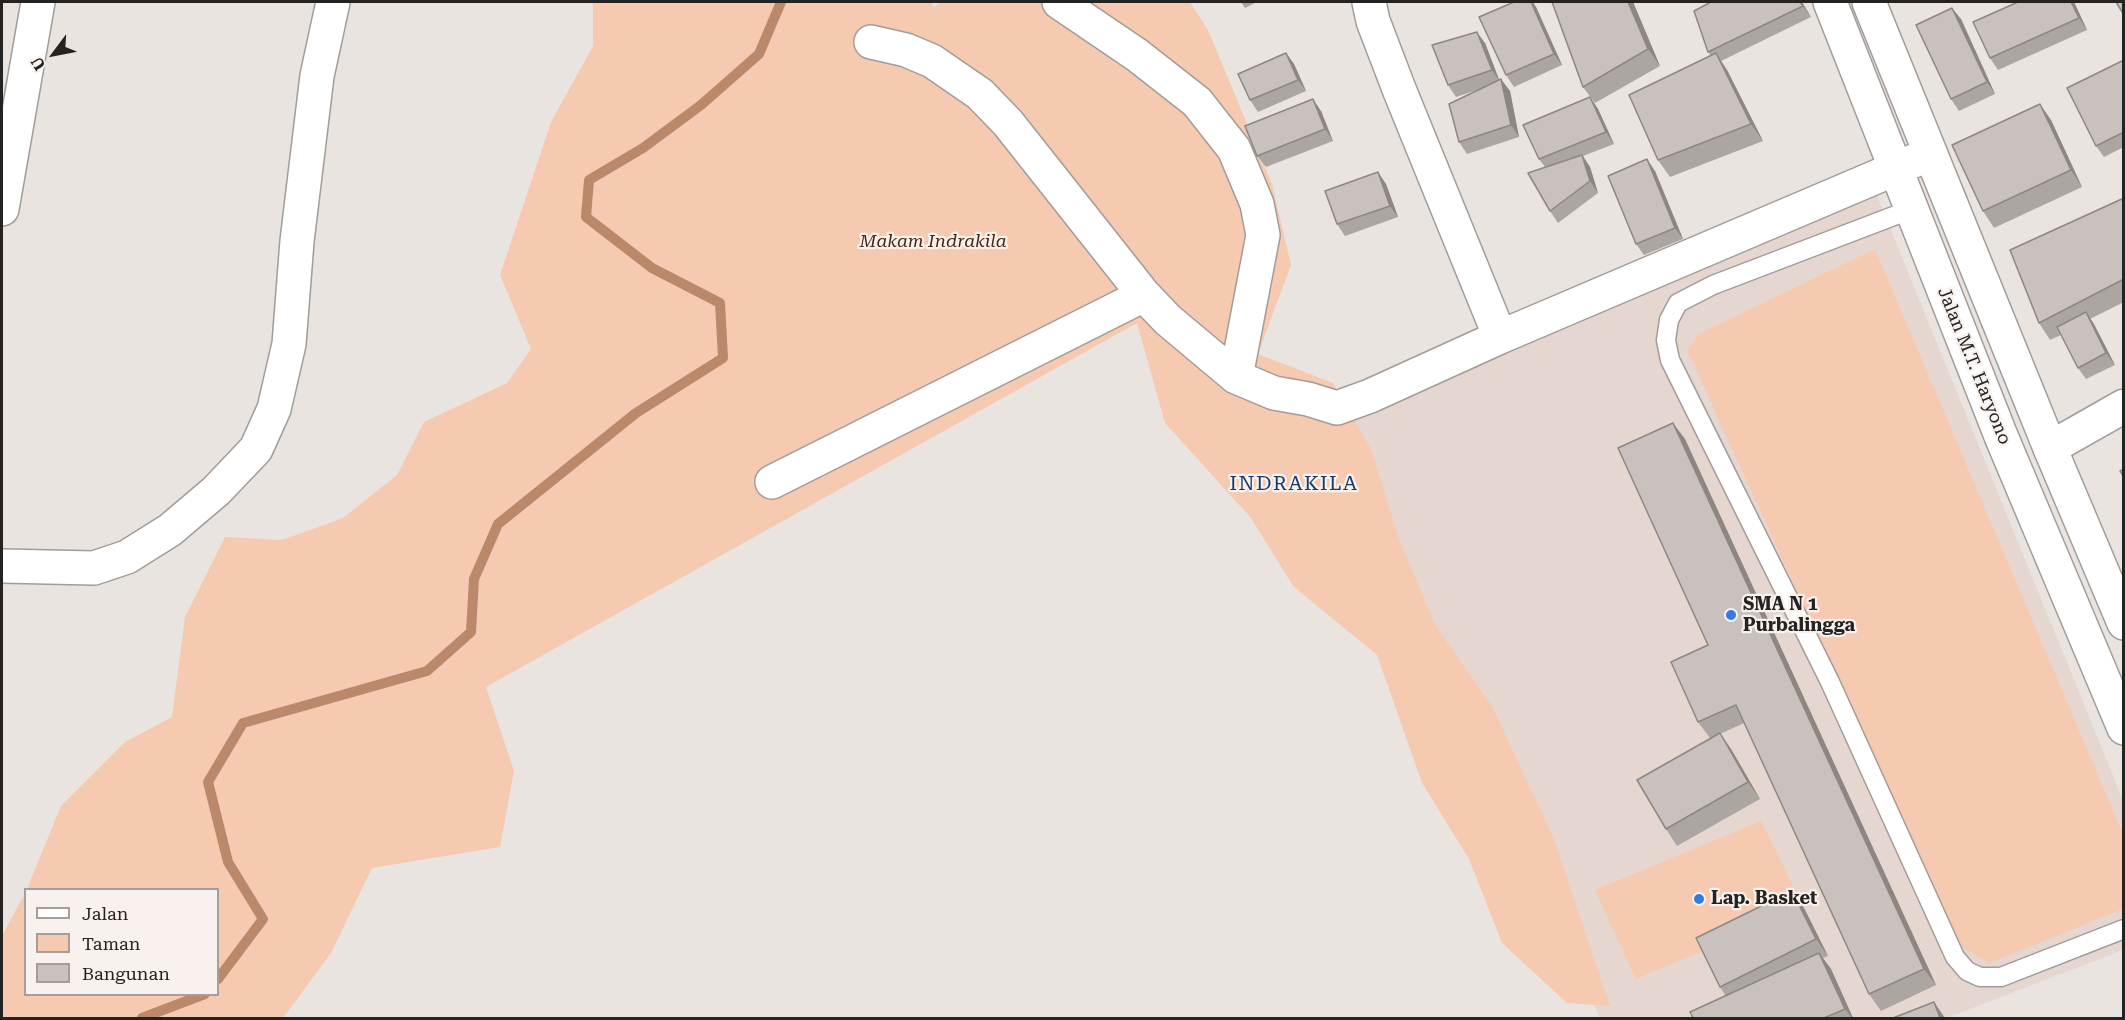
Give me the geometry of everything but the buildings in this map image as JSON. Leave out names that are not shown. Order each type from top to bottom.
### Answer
[{"type":"street","points":[[2,209],[38,2]]},
{"type":"street","points":[[2,566],[94,568],[127,556],[170,530],[216,491],[256,449],[274,409],[290,344],[297,241],[311,123],[317,76],[333,2]]},
{"type":"street","points":[[1059,2],[1137,55],[1197,102],[1234,149],[1257,204],[1263,235],[1236,376]]},
{"type":"street","points":[[1369,2],[1372,21],[1500,337]]},
{"type":"street","name":"Jalan M.T. Haryono","points":[[1830,2],[2001,436],[2124,728]]},
{"type":"street","points":[[1869,2],[2050,448],[2124,623]]},
{"type":"street","points":[[871,42],[906,50],[932,61],[980,94],[1008,123],[1144,295],[1168,320],[1236,376],[1274,393],[1308,399],[1337,408],[1370,396],[1500,337],[1930,154]]},
{"type":"street","points":[[772,482],[1144,295]]},
{"type":"street","points":[[2050,448],[2124,406]]},
{"type":"lane","points":[[1912,209],[1713,285],[1678,303],[1669,320],[1666,340],[1670,360],[1830,682],[1955,957],[1967,971],[1980,977],[2001,977],[2124,929]]},
{"type":"shaded area","name":"SMA N 1 Purbalingga","points":[[1873,186],[2123,800],[2123,950],[1947,1018],[1600,1018],[1330,431]]},
{"type":"green space","name":"Makam Indrakila","points":[[593,2],[931,2],[934,7],[942,2],[1190,2],[1208,30],[1272,184],[1291,265],[1258,354],[1333,383],[1371,449],[1399,539],[1435,625],[1492,706],[1554,839],[1610,1006],[1567,1003],[1502,943],[1469,859],[1422,783],[1377,655],[1293,586],[1251,518],[1165,423],[1137,323],[486,687],[514,771],[500,847],[372,868],[331,953],[283,1018],[2,1018],[2,936],[24,895],[24,996],[219,996],[219,888],[27,888],[61,806],[125,742],[172,717],[185,617],[225,537],[282,540],[343,518],[397,475],[424,422],[507,383],[531,349],[500,275],[551,122],[593,46]]},
{"type":"green space","points":[[1875,249],[2123,834],[2123,909],[1989,963],[1957,945],[1687,349],[1701,333]]},
{"type":"green space","name":"Lap. Basket","points":[[1761,821],[1804,908],[1636,979],[1595,890]]},
{"type":"waterway","points":[[219,978],[263,919],[228,862],[208,782],[243,723],[427,671],[471,632],[474,579],[498,524],[636,413],[723,358],[720,303],[652,268],[586,217],[589,180],[643,148],[701,105],[759,54],[781,2]]},
{"type":"waterway","points":[[142,1018],[200,996]]},
{"type":"place","name":"SMA N 1 Purbalingga","points":[[1731,615]]},
{"type":"place","name":"Lap. Basket","points":[[1699,899]]},
{"type":"district","name":"INDRAKILA","points":[[1294,484]]}]
